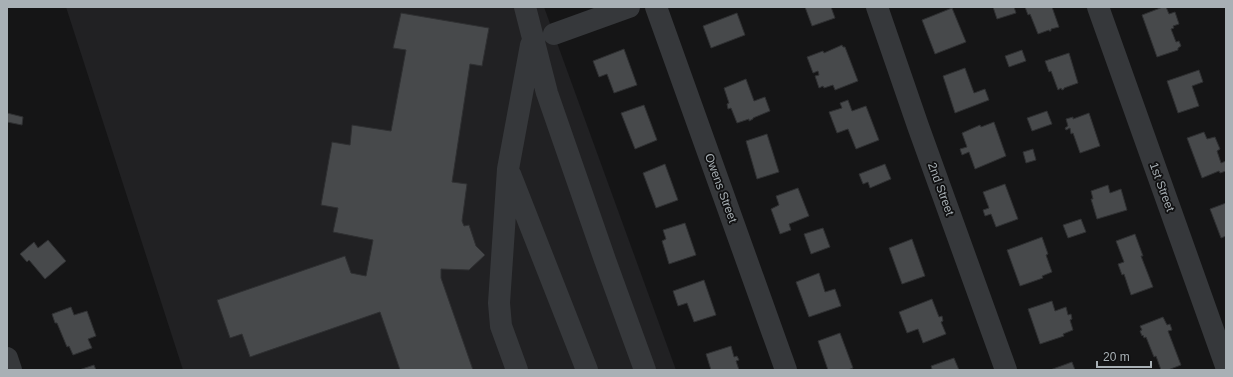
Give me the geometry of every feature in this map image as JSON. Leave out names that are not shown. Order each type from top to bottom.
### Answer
[{"type":"street","points":[[525,7],[547,93],[645,370]]},
{"type":"street","points":[[554,34],[628,7]]},
{"type":"street","name":"Owens Street","points":[[656,7],[786,370]]},
{"type":"street","name":"2nd Street","points":[[877,7],[918,126],[1006,370]]},
{"type":"street","name":"1st Street","points":[[1098,7],[1226,366]]},
{"type":"street","points":[[517,370],[501,326],[499,303],[508,169],[533,38]]},
{"type":"street","points":[[508,169],[587,370]]},
{"type":"street","points":[[7,358],[11,370]]},
{"type":"shaded area","points":[[66,7],[544,7],[676,370],[183,370]]},
{"type":"building","points":[[805,7],[831,7],[835,18],[812,26]]},
{"type":"building","points":[[993,7],[1014,7],[1016,13],[997,19]]},
{"type":"building","points":[[1025,7],[1052,7],[1059,27],[1051,29],[1051,31],[1049,30],[1038,34],[1030,14],[1028,15]]},
{"type":"building","points":[[1166,7],[1169,14],[1175,12],[1179,24],[1173,26],[1174,28],[1171,29],[1176,42],[1179,41],[1181,46],[1178,50],[1157,57],[1142,15]]},
{"type":"building","points":[[952,8],[966,42],[935,54],[922,20]]},
{"type":"building","points":[[401,13],[489,28],[482,66],[470,64],[452,182],[467,184],[462,221],[464,226],[469,225],[476,246],[485,255],[469,270],[441,269],[441,278],[473,370],[400,370],[380,312],[250,357],[242,334],[230,338],[217,300],[345,256],[351,273],[366,276],[373,240],[333,232],[338,208],[321,205],[332,142],[350,145],[352,125],[391,131],[406,50],[393,48]]},
{"type":"building","points":[[737,13],[745,35],[711,48],[703,26]]},
{"type":"building","points":[[842,45],[845,47],[858,81],[835,90],[833,85],[819,88],[815,76],[819,75],[818,71],[813,73],[807,57],[823,51],[824,53]]},
{"type":"building","points":[[624,49],[637,85],[614,93],[607,74],[599,77],[593,61]]},
{"type":"building","points":[[1022,50],[1026,61],[1009,67],[1005,56]]},
{"type":"building","points":[[1069,53],[1078,83],[1062,90],[1061,88],[1058,90],[1051,71],[1049,72],[1045,61]]},
{"type":"building","points":[[965,68],[974,93],[985,89],[989,100],[955,113],[943,76]]},
{"type":"building","points":[[1199,70],[1203,82],[1192,86],[1199,106],[1178,113],[1167,81]]},
{"type":"building","points":[[746,79],[754,101],[765,97],[770,111],[749,121],[749,119],[737,123],[731,108],[728,109],[727,104],[729,103],[724,88]]},
{"type":"building","points":[[848,100],[852,111],[866,106],[879,140],[856,149],[848,129],[837,133],[829,112],[842,108],[840,103]]},
{"type":"building","points":[[644,105],[657,140],[635,149],[621,113]]},
{"type":"building","points":[[1047,111],[1052,124],[1032,131],[1027,118]]},
{"type":"building","points":[[7,113],[23,117],[22,125],[7,122]]},
{"type":"building","points":[[1089,113],[1100,146],[1080,153],[1073,133],[1071,134],[1070,128],[1066,130],[1065,128],[1068,126],[1066,119],[1073,117],[1073,119]]},
{"type":"building","points":[[994,122],[1006,156],[975,169],[969,152],[962,155],[960,149],[967,147],[962,133],[980,125],[981,127]]},
{"type":"building","points":[[1204,132],[1207,139],[1215,137],[1220,149],[1217,151],[1221,163],[1226,161],[1226,171],[1220,173],[1219,171],[1202,178],[1187,138]]},
{"type":"building","points":[[767,134],[779,172],[757,179],[746,141]]},
{"type":"building","points":[[1033,149],[1036,160],[1026,163],[1023,152]]},
{"type":"building","points":[[665,164],[678,200],[656,208],[643,173]]},
{"type":"building","points":[[885,164],[891,179],[870,188],[868,182],[863,184],[859,174]]},
{"type":"building","points":[[1005,184],[1018,219],[996,227],[991,214],[985,216],[983,210],[989,208],[983,192]]},
{"type":"building","points":[[1108,185],[1110,193],[1121,189],[1127,210],[1097,219],[1091,199],[1093,199],[1091,191]]},
{"type":"building","points":[[798,188],[809,216],[789,224],[791,230],[780,234],[771,209],[779,205],[776,196]]},
{"type":"building","points":[[1226,203],[1226,236],[1221,238],[1210,209]]},
{"type":"building","points":[[1081,219],[1086,232],[1068,238],[1063,225]]},
{"type":"building","points":[[685,223],[696,255],[669,264],[662,241],[666,239],[663,230]]},
{"type":"building","points":[[823,228],[830,247],[811,254],[804,234]]},
{"type":"building","points":[[1135,234],[1143,256],[1141,256],[1153,287],[1131,295],[1124,274],[1122,275],[1118,264],[1124,262],[1116,241]]},
{"type":"building","points":[[1042,237],[1052,272],[1042,276],[1043,278],[1020,286],[1007,250]]},
{"type":"building","points":[[912,239],[925,276],[902,284],[889,248]]},
{"type":"building","points":[[48,240],[66,261],[45,279],[29,260],[27,262],[20,254],[34,242],[38,248]]},
{"type":"building","points":[[819,273],[825,292],[835,289],[841,306],[809,317],[796,282]]},
{"type":"building","points":[[704,280],[716,315],[694,322],[687,303],[678,306],[673,291]]},
{"type":"building","points":[[932,299],[939,317],[942,316],[943,321],[941,322],[946,334],[923,343],[918,329],[907,333],[899,312]]},
{"type":"building","points":[[1052,301],[1055,311],[1066,307],[1068,315],[1071,314],[1072,319],[1070,320],[1073,330],[1063,334],[1064,336],[1040,344],[1028,309]]},
{"type":"building","points":[[71,307],[74,315],[87,311],[96,336],[88,339],[92,348],[73,355],[69,346],[67,347],[52,314]]},
{"type":"building","points":[[1163,317],[1167,325],[1170,324],[1172,330],[1168,331],[1181,365],[1168,370],[1161,370],[1156,356],[1154,357],[1146,337],[1144,338],[1143,335],[1142,336],[1140,331],[1142,330],[1140,326]]},
{"type":"building","points":[[840,333],[853,368],[848,370],[828,370],[818,341]]},
{"type":"building","points":[[731,346],[734,357],[737,356],[739,360],[736,361],[739,370],[711,370],[706,354]]},
{"type":"building","points":[[954,358],[959,370],[928,370],[932,369],[931,366]]},
{"type":"building","points":[[1072,362],[1075,370],[1050,370]]},
{"type":"building","points":[[94,365],[96,370],[79,370]]}]
